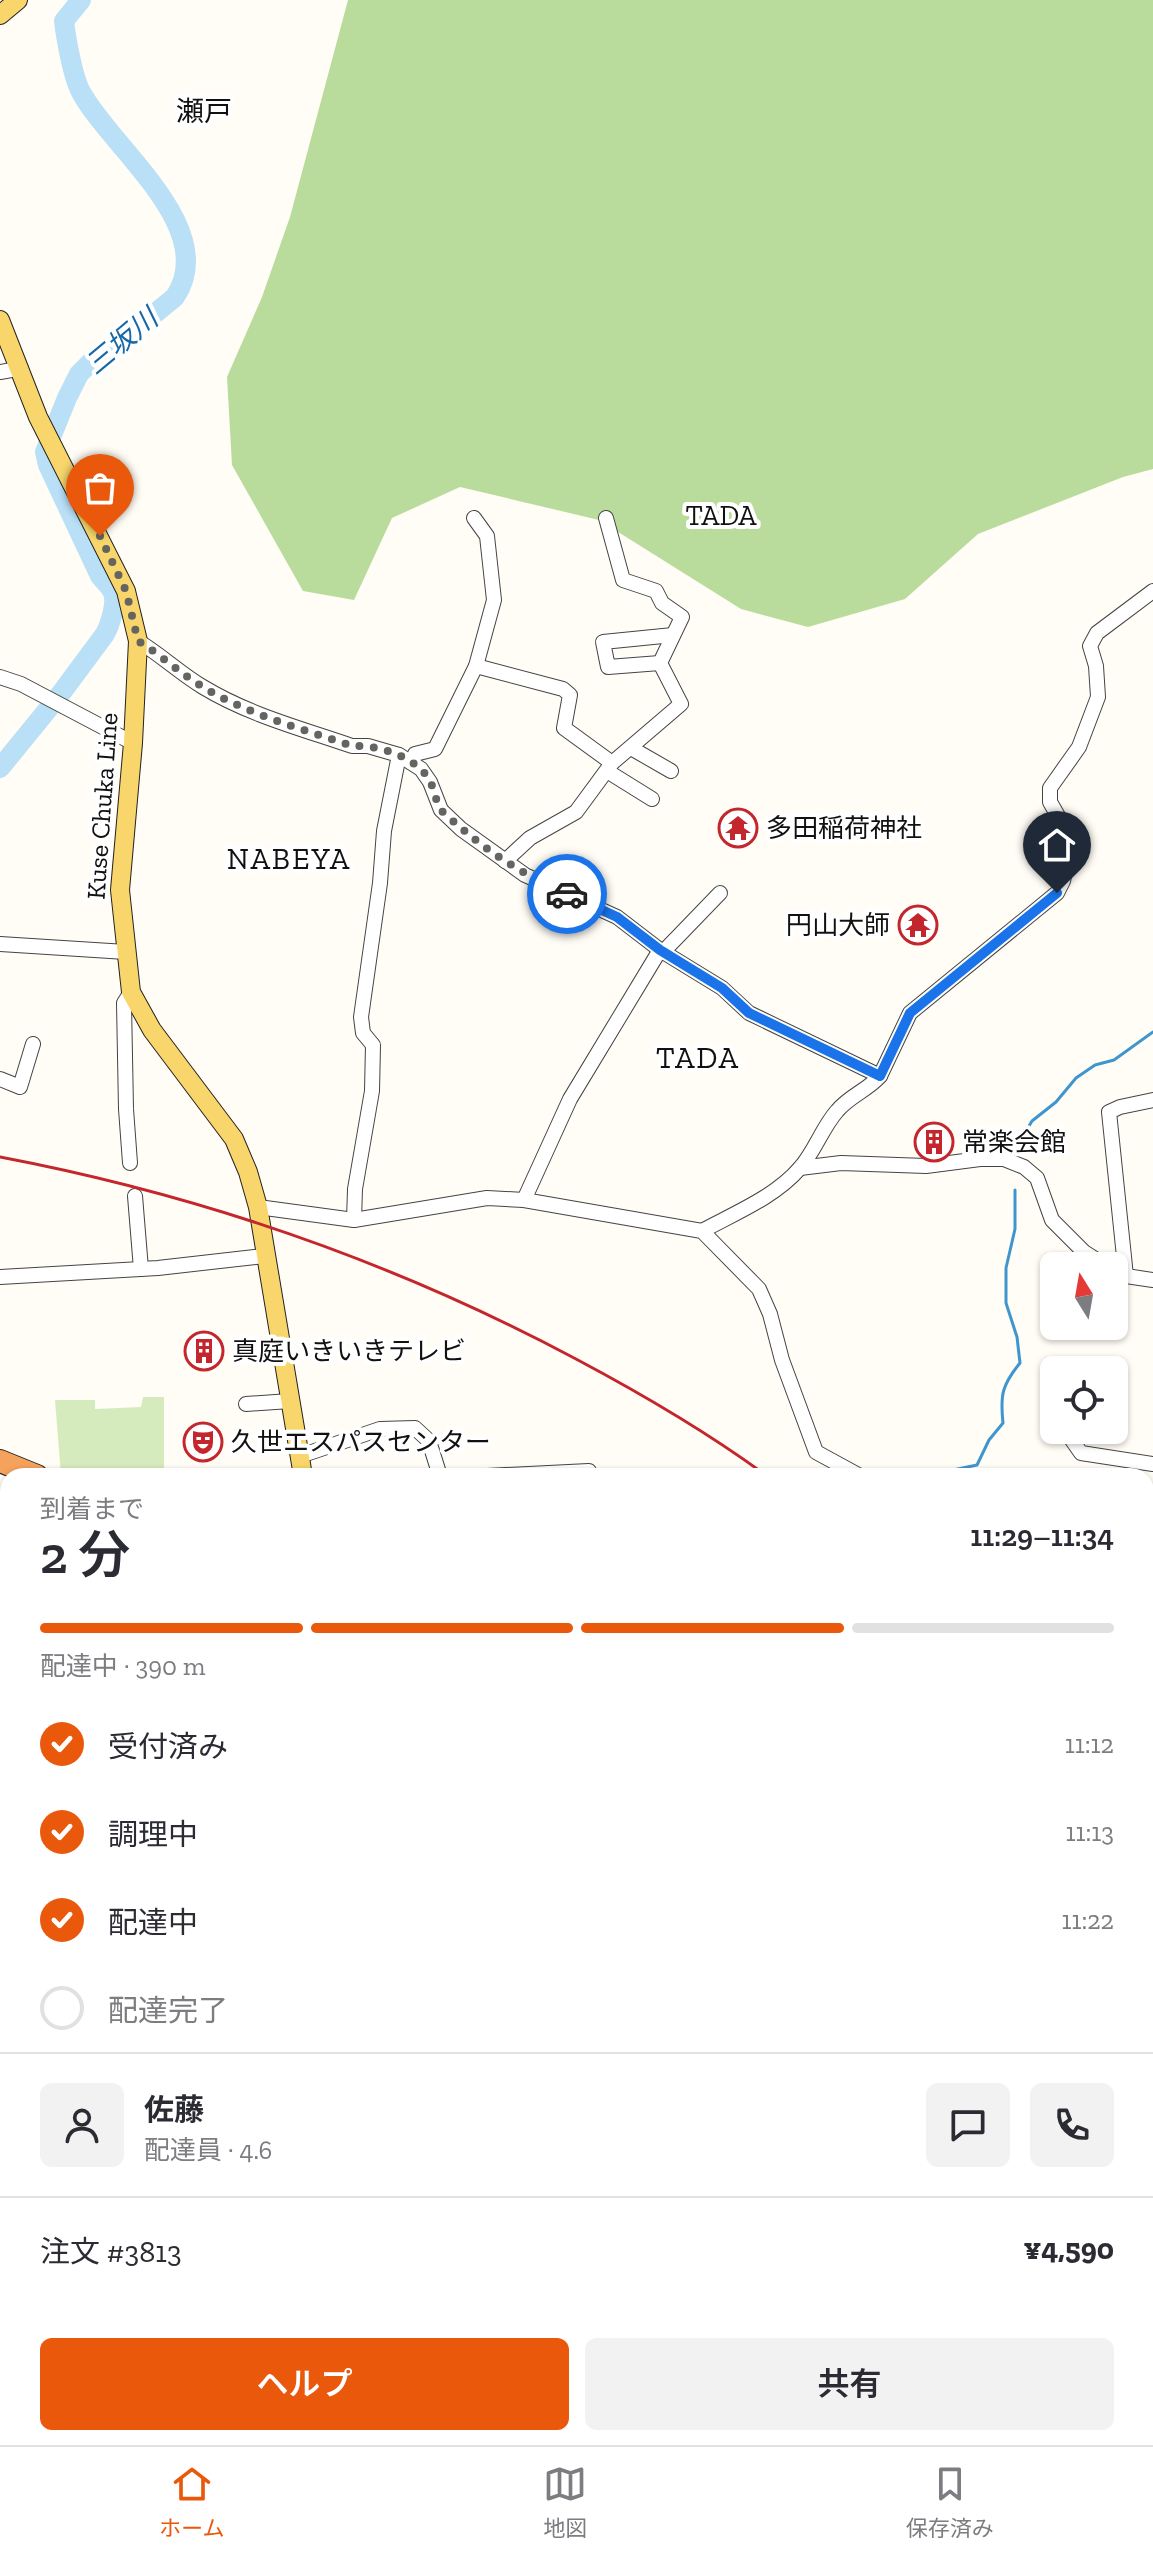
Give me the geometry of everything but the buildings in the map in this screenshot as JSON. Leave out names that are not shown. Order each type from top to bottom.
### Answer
[{"type":"main road","points":[[0,15],[18,0]]},
{"type":"main road","name":"Kuse Chuka Line","points":[[0,320],[9,370],[49,438],[126,591],[138,641],[120,890],[131,992],[152,1030],[234,1139],[248,1172],[258,1207],[302,1468]]},
{"type":"street","points":[[354,1220],[355,1189],[372,1091],[373,1045],[363,1033],[361,1017],[380,883],[384,831],[405,759],[435,749],[476,666],[494,600],[487,536],[474,518]]},
{"type":"street","points":[[606,518],[623,580],[656,591],[662,603],[682,617],[660,663]]},
{"type":"street","points":[[702,1231],[765,1198],[800,1168],[835,1112],[880,1076],[910,1013],[1057,893],[1063,881],[1070,837],[1050,802],[1050,788],[1079,747],[1098,697],[1096,666],[1090,646],[1097,633],[1153,591]]},
{"type":"street","points":[[660,663],[608,667],[603,642],[673,635]]},
{"type":"street","points":[[138,641],[201,686],[228,701],[352,746],[368,746],[405,759],[421,769],[441,810],[525,875],[617,917],[661,951],[722,988],[749,1013],[880,1076]]},
{"type":"street","points":[[505,861],[530,838],[576,812],[609,767],[681,704],[660,663]]},
{"type":"street","points":[[476,666],[563,689],[570,695],[564,728],[652,799]]},
{"type":"street","points":[[0,677],[21,684],[133,743]]},
{"type":"street","points":[[631,748],[671,771]]},
{"type":"street","points":[[524,1200],[570,1099],[661,951],[720,893]]},
{"type":"street","points":[[0,944],[126,952]]},
{"type":"street","points":[[130,1163],[124,1003],[131,992]]},
{"type":"street","points":[[0,1079],[20,1087],[33,1044]]},
{"type":"street","points":[[1119,1252],[1109,1112],[1153,1100]]},
{"type":"street","points":[[800,1168],[841,1163],[926,1166],[1004,1159],[1024,1167],[1037,1178],[1052,1220],[1084,1252]]},
{"type":"street","points":[[135,1196],[141,1269]]},
{"type":"street","points":[[258,1207],[354,1220],[487,1198],[524,1200],[702,1231],[759,1289],[816,1452],[845,1468]]},
{"type":"street","points":[[0,1277],[141,1269],[264,1256]]},
{"type":"street","points":[[1128,1275],[1153,1280]]},
{"type":"street","points":[[246,1404],[290,1401]]},
{"type":"street","points":[[300,1456],[380,1429],[415,1428],[429,1441],[437,1468]]},
{"type":"street","points":[[1075,1444],[1081,1453],[1132,1468],[1153,1464]]},
{"type":"green space","points":[[348,0],[1153,0],[1153,469],[1123,477],[978,534],[905,599],[808,627],[741,609],[599,520],[460,487],[392,518],[354,600],[303,591],[232,465],[227,377],[262,297],[290,217]]},
{"type":"green space","points":[[143,1397],[164,1397],[164,1468],[60,1468],[55,1400],[95,1400],[95,1409],[141,1407]]},
{"type":"waterway","name":"三坂川","points":[[0,768],[105,634],[114,608],[112,591],[100,576],[48,465],[45,452],[79,374],[175,297],[185,271],[184,244],[173,216],[156,189],[95,114],[78,86],[64,21],[81,0]]},
{"type":"waterway","points":[[1019,1149],[1032,1121],[1056,1102],[1076,1078],[1095,1065],[1114,1060],[1153,1032]]},
{"type":"waterway","points":[[963,1468],[977,1465],[989,1440],[1003,1423],[1004,1391],[1020,1363],[1017,1337],[1006,1303],[1006,1268],[1015,1229],[1015,1190]]},
{"type":"railway","points":[[0,1157],[149,1191],[223,1212],[296,1236],[438,1292],[508,1324],[625,1386],[698,1429],[756,1468]]},
{"type":"way so far","points":[[100,536],[126,591],[138,641],[201,686],[228,701],[352,746],[368,746],[399,755],[421,769],[441,810],[461,829],[525,875],[567,894]]},
{"type":"place","name":"多田稲荷神社","points":[[738,828]]},
{"type":"place","name":"円山大師","points":[[918,925]]},
{"type":"place","name":"常楽会館","points":[[934,1142]]},
{"type":"place","name":"真庭いきいきテレビ","points":[[204,1351]]},
{"type":"place","name":"久世エスパスセンター","points":[[203,1442]]},
{"type":"district","name":"瀬戸","points":[[204,111]]},
{"type":"district","name":"TADA","points":[[721,515]]},
{"type":"district","name":"NABEYA","points":[[289,859]]},
{"type":"district","name":"TADA","points":[[698,1058]]},
{"type":"route","points":[[567,894],[617,917],[660,950],[722,988],[749,1013],[880,1076],[910,1013],[1057,893]]}]
